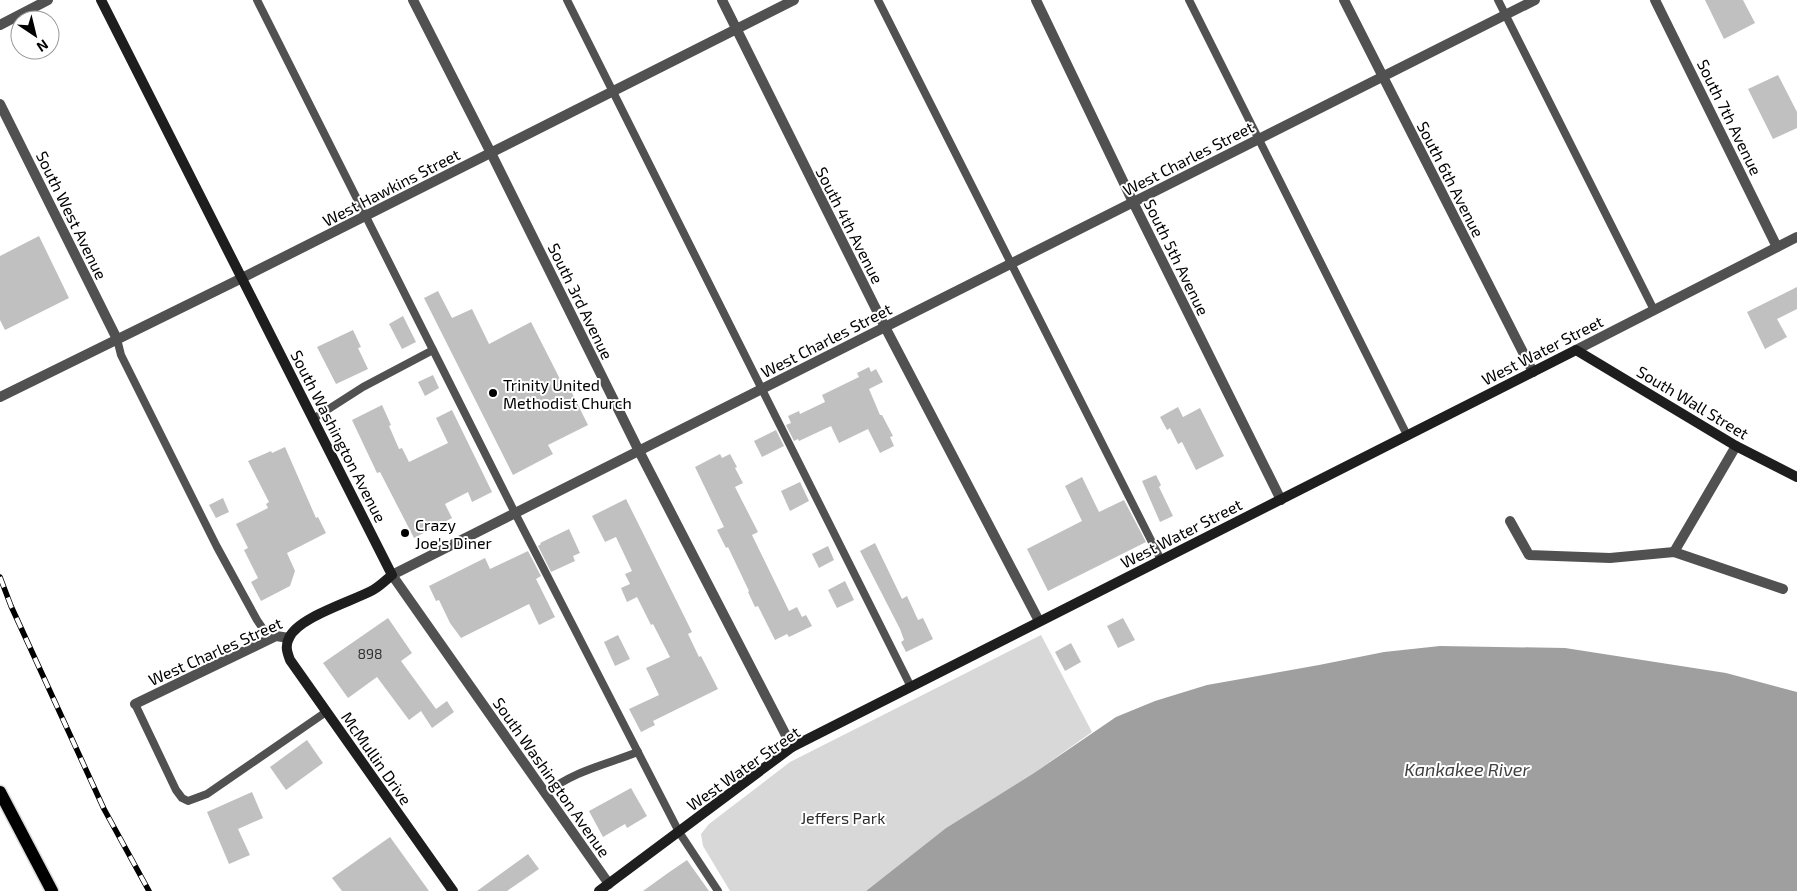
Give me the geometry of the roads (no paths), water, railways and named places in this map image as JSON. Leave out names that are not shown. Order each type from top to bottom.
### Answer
[{"type":"main road","name":"South Washington Avenue","points":[[101,0],[392,575]]},
{"type":"main road","name":"West Water Street","points":[[605,888],[792,747],[1576,350]]},
{"type":"main road","name":"South Wall Street","points":[[1576,350],[1736,446],[1797,477]]},
{"type":"main road","name":"West Charles Street","points":[[289,638],[295,629],[309,620],[376,589],[392,575]]},
{"type":"main road","name":"McMullin Drive","points":[[289,638],[286,650],[290,660],[453,891]]},
{"type":"main road","points":[[0,792],[52,891]]},
{"type":"street","points":[[0,25],[48,0]]},
{"type":"street","name":"South 3rd Avenue","points":[[413,0],[639,451],[792,747]]},
{"type":"street","name":"South 4th Avenue","points":[[722,0],[885,327],[1039,621]]},
{"type":"street","name":"West Hawkins Street","points":[[0,397],[242,278],[794,0]]},
{"type":"street","name":"South 5th Avenue","points":[[1036,0],[1280,500]]},
{"type":"street","name":"South 6th Avenue","points":[[1344,0],[1533,372]]},
{"type":"street","name":"West Charles Street","points":[[392,575],[1535,0]]},
{"type":"street","name":"South 7th Avenue","points":[[1655,0],[1777,247]]},
{"type":"street","name":"South West Avenue","points":[[0,104],[117,339]]},
{"type":"street","name":"West Water Street","points":[[1576,350],[1797,237]]},
{"type":"street","points":[[1674,552],[1736,446]]},
{"type":"street","points":[[1510,521],[1529,555],[1610,558],[1674,552],[1783,589]]},
{"type":"street","name":"South Washington Avenue","points":[[392,575],[545,794],[605,888]]},
{"type":"street","name":"West Charles Street","points":[[135,704],[276,636],[289,638]]},
{"type":"lane","points":[[256,0],[679,832],[718,891]]},
{"type":"lane","points":[[567,0],[911,686]]},
{"type":"lane","points":[[878,0],[1161,560]]},
{"type":"lane","points":[[1189,0],[1407,435]]},
{"type":"lane","points":[[1498,0],[1654,310]]},
{"type":"lane","points":[[117,339],[121,355],[217,547],[270,639]]},
{"type":"lane","points":[[313,419],[363,387],[433,350]]},
{"type":"lane","points":[[135,704],[176,790],[182,798],[188,801],[207,794],[326,712]]},
{"type":"lane","points":[[545,794],[556,785],[570,778],[638,752]]},
{"type":"water","name":"Kankakee River","points":[[1440,646],[1565,648],[1726,673],[1797,692],[1797,891],[866,891],[946,828],[1034,773],[1116,717],[1155,701],[1207,685],[1384,652]]},
{"type":"railway","points":[[0,577],[11,606],[104,809],[149,891]]},
{"type":"place","name":"Trinity United Methodist Church","points":[[493,393]]},
{"type":"place","name":"Crazy Joe's Diner","points":[[405,533]]},
{"type":"park label","name":"Jeffers Park","points":[[843,817]]}]
